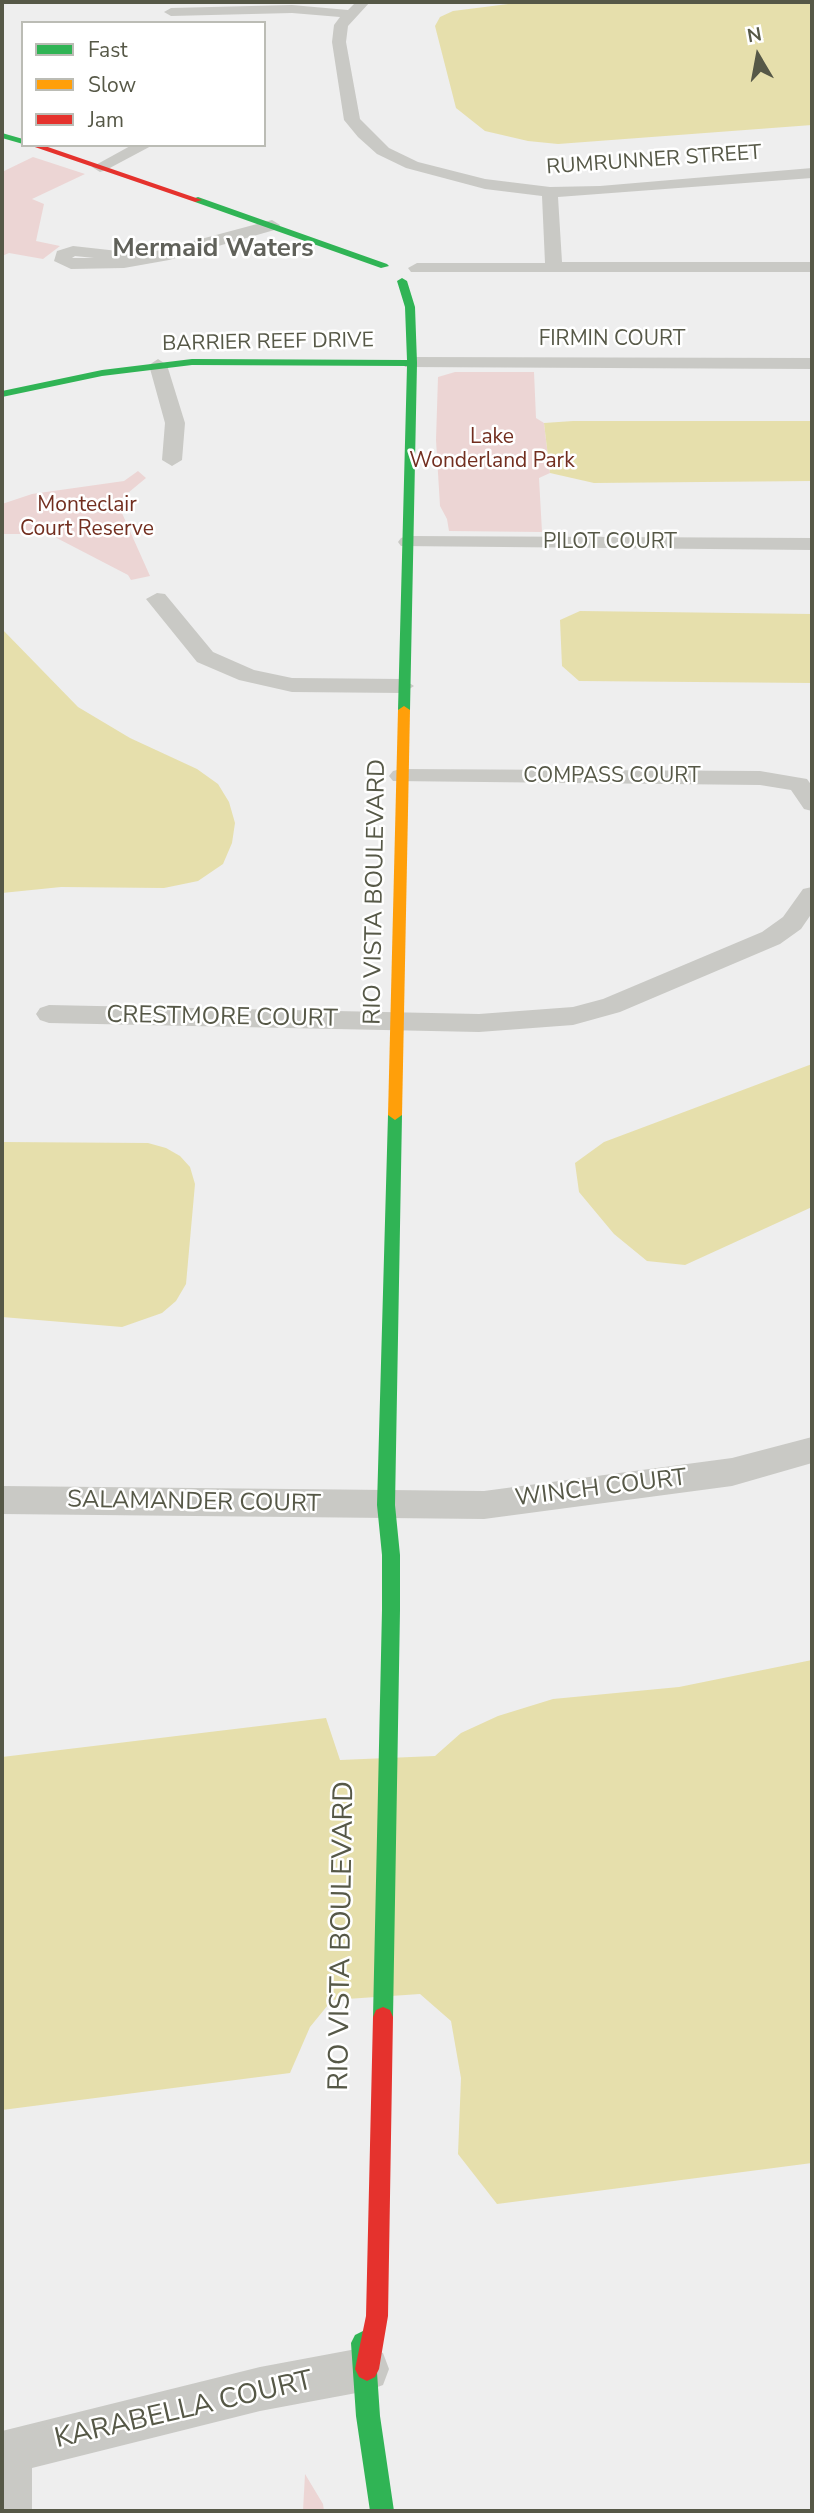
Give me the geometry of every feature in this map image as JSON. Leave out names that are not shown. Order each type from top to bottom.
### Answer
[{"type":"street","points":[[155,3],[171,17],[292,9],[349,15],[363,2]]},
{"type":"street","name":"RUMRUNNER STREET","points":[[349,15],[341,25],[340,42],[352,120],[363,134],[383,151],[442,175],[485,184],[550,192],[600,191],[812,173]]},
{"type":"street","points":[[2,135],[21,141]]},
{"type":"street","points":[[39,147],[272,225],[384,266],[812,267]]},
{"type":"street","points":[[100,167],[141,147]]},
{"type":"street","points":[[550,192],[554,266]]},
{"type":"street","points":[[145,259],[272,225]]},
{"type":"street","points":[[384,266],[379,275],[388,281],[416,277],[419,274],[416,268]]},
{"type":"street","name":"RIO VISTA BOULEVARD","points":[[367,2369],[377,2316],[375,2026],[381,1753],[391,1555],[386,1505],[412,363],[410,307],[402,281]]},
{"type":"street","name":"BARRIER REEF DRIVE","points":[[2,394],[102,373],[159,365],[227,361],[412,363]]},
{"type":"street","name":"FIRMIN COURT","points":[[412,363],[812,364]]},
{"type":"street","points":[[159,365],[175,423],[173,460]]},
{"type":"street","name":"PILOT COURT","points":[[408,542],[812,544]]},
{"type":"street","points":[[157,600],[205,657],[247,676],[292,685],[403,686]]},
{"type":"street","name":"COMPASS COURT","points":[[401,776],[760,778],[799,785],[812,804]]},
{"type":"street","points":[[395,1021],[542,1020],[611,1006],[771,938],[792,923],[812,895]]},
{"type":"street","name":"CRESTMORE COURT","points":[[50,1014],[395,1021]]},
{"type":"street","name":"WINCH COURT","points":[[386,1505],[484,1505],[732,1472],[812,1450]]},
{"type":"street","name":"SALAMANDER COURT","points":[[2,1500],[386,1505]]},
{"type":"street","name":"RIO VISTA BOULEVARD","points":[[361,2262],[375,2026]]},
{"type":"street","name":"RIO VISTA BOULEVARD","points":[[359,2317],[367,2369],[368,2416],[382,2511]]},
{"type":"street","name":"KARABELLA COURT","points":[[5,2453],[260,2389],[367,2369]]},
{"type":"street","points":[[5,2453],[9,2511]]},
{"type":"green space","points":[[33,157],[85,174],[32,199],[44,204],[36,241],[60,246],[43,259],[9,253],[2,256],[2,172]]},
{"type":"green space","name":"Lake Wonderland Park","points":[[455,372],[534,372],[536,418],[544,423],[550,473],[539,478],[542,532],[449,531],[447,519],[440,506],[436,440],[438,377]]},
{"type":"green space","name":"Monteclair Court Reserve","points":[[138,471],[146,478],[117,502],[150,576],[131,580],[128,575],[49,534],[2,534],[2,504],[32,494],[124,481]]},
{"type":"green space","points":[[305,2474],[323,2504],[324,2511],[303,2511]]},
{"type":"shaded area","points":[[524,2],[812,2],[812,125],[558,144],[528,141],[485,131],[456,108],[435,26],[440,17],[453,11]]},
{"type":"shaded area","points":[[812,421],[812,481],[594,483],[550,473],[544,423]]},
{"type":"shaded area","points":[[580,611],[812,614],[812,683],[579,681],[562,666],[560,620]]},
{"type":"shaded area","points":[[2,629],[78,707],[130,738],[197,769],[218,784],[229,802],[235,823],[232,843],[223,864],[198,881],[164,888],[61,887],[2,893]]},
{"type":"shaded area","points":[[812,1064],[812,1207],[685,1265],[647,1261],[614,1234],[579,1192],[575,1163],[604,1142]]},
{"type":"shaded area","points":[[2,1142],[148,1143],[166,1148],[180,1156],[190,1167],[195,1184],[186,1284],[176,1301],[162,1313],[122,1327],[2,1317]]},
{"type":"shaded area","points":[[812,1660],[812,2163],[497,2204],[458,2154],[461,2078],[451,2021],[420,1994],[332,2000],[310,2027],[290,2073],[2,2110],[2,1757],[326,1718],[340,1760],[435,1756],[461,1733],[498,1716],[553,1699],[679,1687]]},
{"type":"traffic: fast","points":[[2,135],[21,141]]},
{"type":"traffic: fast","points":[[198,200],[384,266]]},
{"type":"traffic: fast","points":[[402,281],[410,307],[412,363],[404,710]]},
{"type":"traffic: fast","points":[[2,394],[102,373],[192,362],[412,363]]},
{"type":"traffic: fast","points":[[383,2017],[391,1610],[391,1555],[386,1505],[395,1115]]},
{"type":"traffic: fast","points":[[363,2343],[368,2416],[382,2511]]},
{"type":"traffic: slow","points":[[395,1115],[404,710]]},
{"type":"traffic: jam","points":[[39,147],[198,200]]},
{"type":"traffic: jam","points":[[367,2369],[377,2316],[383,2017]]},
{"type":"district","name":"Mermaid Waters","points":[[213,250]]}]
